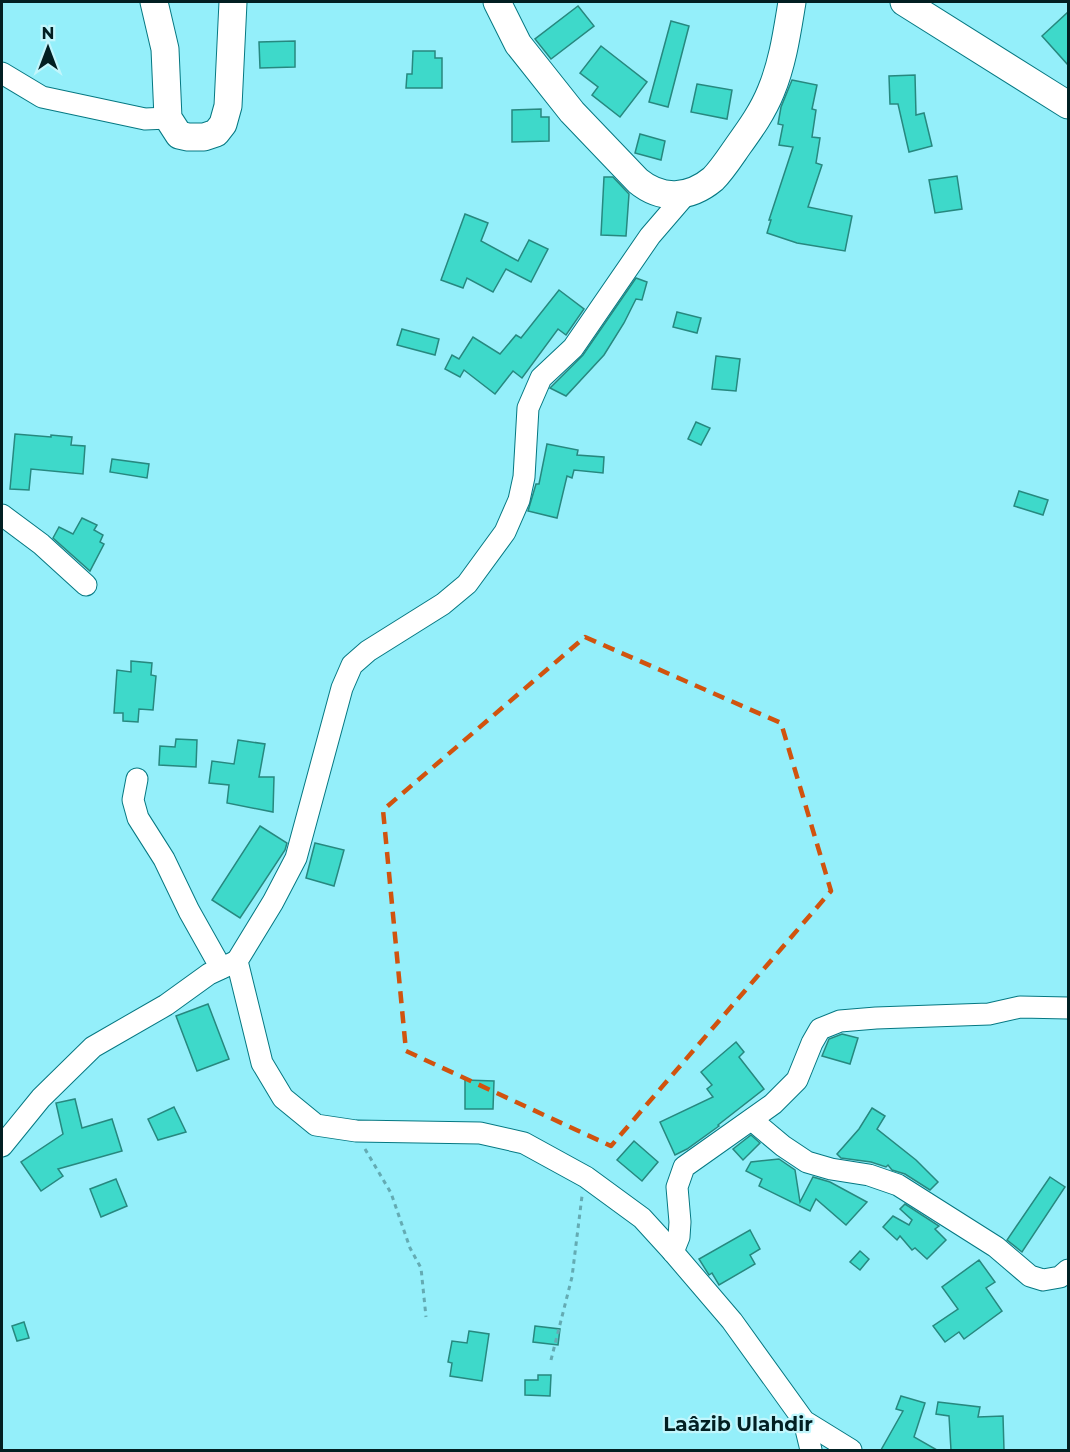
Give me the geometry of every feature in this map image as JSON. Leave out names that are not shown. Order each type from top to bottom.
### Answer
[{"type":"main road","points":[[154,2],[165,49],[168,118],[180,135],[188,138],[204,137],[216,133],[223,124],[228,106],[233,2]]},
{"type":"main road","points":[[497,2],[518,44],[572,112],[638,181],[650,190],[668,195],[687,194],[713,179],[757,119],[771,90],[783,54],[792,2]]},
{"type":"main road","points":[[904,2],[1068,105]]},
{"type":"street","points":[[2,74],[42,97],[145,119],[168,118]]},
{"type":"street","points":[[2,1146],[41,1098],[93,1047],[166,1005],[210,974],[229,965],[273,903],[296,858],[342,688],[352,665],[368,651],[443,604],[467,584],[505,532],[519,500],[524,477],[528,408],[541,378],[573,348],[650,236],[687,194]]},
{"type":"street","points":[[2,515],[41,544],[86,585]]},
{"type":"street","points":[[137,779],[133,800],[138,818],[164,859],[189,911],[229,965],[262,1063],[283,1098],[316,1125],[356,1131],[480,1133],[524,1143],[586,1176],[642,1218],[673,1252],[732,1322],[804,1421],[851,1450]]},
{"type":"street","points":[[673,1252],[679,1237],[680,1222],[677,1187],[684,1167],[773,1104],[797,1080],[820,1029],[840,1021],[989,1014],[1020,1007],[1068,1008]]},
{"type":"street","points":[[752,1120],[783,1146],[807,1162],[831,1169],[869,1175],[898,1185],[996,1247],[1030,1276],[1043,1281],[1060,1277],[1068,1270]]},
{"type":"street","points":[[804,1421],[811,1450]]},
{"type":"path","points":[[356,1131],[391,1193],[410,1248],[421,1268],[426,1317]]},
{"type":"path","points":[[551,1360],[572,1278],[586,1176]]},
{"type":"highlighted area","points":[[585,637],[781,723],[831,891],[611,1146],[406,1051],[383,810]]},
{"type":"building","points":[[578,6],[594,26],[551,59],[535,39]]},
{"type":"building","points":[[1068,12],[1068,65],[1042,36]]},
{"type":"building","points":[[671,21],[689,26],[668,107],[649,102]]},
{"type":"building","points":[[295,41],[295,67],[260,68],[259,42]]},
{"type":"building","points":[[601,46],[647,82],[620,117],[592,95],[598,87],[580,73]]},
{"type":"building","points":[[413,51],[435,51],[435,58],[442,58],[442,88],[406,88],[407,74],[412,74]]},
{"type":"building","points":[[915,75],[916,115],[924,113],[932,146],[909,152],[898,104],[890,104],[889,76]]},
{"type":"building","points":[[792,80],[817,85],[812,109],[816,110],[812,137],[820,138],[816,163],[822,165],[808,207],[852,216],[845,251],[797,243],[767,233],[771,220],[769,220],[793,147],[779,145],[783,125],[778,124],[781,107]]},
{"type":"building","points":[[697,84],[732,90],[727,119],[691,112]]},
{"type":"building","points":[[541,109],[541,117],[549,117],[549,141],[512,142],[512,110]]},
{"type":"building","points":[[640,134],[665,141],[661,160],[635,153]]},
{"type":"building","points":[[957,176],[962,209],[935,213],[929,180]]},
{"type":"building","points":[[604,177],[613,177],[629,194],[626,236],[601,235]]},
{"type":"building","points":[[465,214],[488,223],[481,241],[518,261],[529,240],[548,249],[531,282],[506,269],[493,292],[467,278],[463,288],[441,280]]},
{"type":"building","points":[[636,278],[647,282],[642,300],[636,299],[604,355],[566,396],[550,388],[583,355]]},
{"type":"building","points":[[559,290],[584,309],[566,335],[558,329],[522,378],[513,371],[495,394],[464,370],[460,377],[445,369],[452,355],[459,359],[473,337],[500,354],[516,335],[521,338]]},
{"type":"building","points":[[677,312],[701,318],[697,333],[673,327]]},
{"type":"building","points":[[402,329],[439,339],[435,355],[397,345]]},
{"type":"building","points":[[716,356],[740,359],[736,391],[712,389]]},
{"type":"building","points":[[696,422],[710,428],[701,445],[688,439]]},
{"type":"building","points":[[15,434],[72,437],[71,445],[85,446],[83,474],[31,469],[29,490],[10,489]]},
{"type":"building","points":[[547,444],[578,450],[577,455],[604,457],[603,473],[574,470],[572,478],[567,476],[557,518],[528,511],[536,484],[539,484]]},
{"type":"building","points":[[112,459],[149,464],[147,478],[110,472]]},
{"type":"building","points":[[1019,491],[1048,500],[1043,515],[1014,506]]},
{"type":"building","points":[[82,518],[97,525],[94,530],[103,535],[100,542],[104,544],[90,571],[53,538],[59,527],[73,534]]},
{"type":"building","points":[[131,661],[152,663],[151,675],[156,676],[153,710],[139,709],[138,722],[123,721],[123,713],[114,713],[117,670],[131,672]]},
{"type":"building","points":[[176,739],[197,740],[196,767],[159,765],[160,746],[175,747]]},
{"type":"building","points":[[238,740],[265,744],[259,777],[274,777],[273,812],[227,803],[229,785],[209,783],[212,761],[234,764]]},
{"type":"building","points":[[260,826],[287,843],[285,850],[240,918],[212,900]]},
{"type":"building","points":[[315,843],[344,850],[334,886],[306,878]]},
{"type":"building","points":[[208,1004],[229,1059],[197,1071],[176,1016]]},
{"type":"building","points":[[842,1034],[858,1038],[850,1064],[822,1056],[829,1039]]},
{"type":"building","points":[[736,1042],[744,1052],[739,1057],[764,1089],[719,1126],[675,1155],[660,1122],[713,1097],[707,1089],[712,1085],[701,1072]]},
{"type":"building","points":[[465,1080],[494,1081],[493,1109],[465,1109]]},
{"type":"building","points":[[75,1099],[82,1128],[112,1119],[122,1151],[58,1169],[63,1176],[41,1191],[21,1162],[63,1134],[56,1103]]},
{"type":"building","points":[[174,1107],[186,1132],[158,1140],[148,1119]]},
{"type":"building","points":[[872,1108],[885,1116],[877,1129],[916,1160],[938,1182],[930,1190],[905,1174],[892,1170],[888,1165],[886,1167],[871,1162],[841,1158],[837,1154],[859,1129]]},
{"type":"building","points":[[751,1135],[760,1143],[743,1160],[733,1149]]},
{"type":"building","points":[[634,1141],[658,1162],[642,1181],[617,1160]]},
{"type":"building","points":[[779,1159],[795,1170],[800,1202],[813,1177],[830,1182],[867,1202],[846,1225],[816,1199],[810,1211],[759,1186],[762,1179],[746,1171],[751,1162]]},
{"type":"building","points":[[1050,1177],[1065,1187],[1022,1252],[1007,1240]]},
{"type":"building","points":[[116,1179],[127,1206],[101,1217],[90,1189]]},
{"type":"building","points":[[905,1204],[939,1226],[935,1229],[946,1240],[927,1259],[915,1248],[912,1250],[900,1236],[897,1240],[883,1227],[893,1216],[909,1225],[912,1220],[900,1209]]},
{"type":"building","points":[[750,1230],[760,1249],[750,1255],[755,1264],[719,1285],[712,1273],[709,1275],[699,1259]]},
{"type":"building","points":[[860,1251],[869,1259],[860,1270],[850,1262]]},
{"type":"building","points":[[979,1260],[995,1282],[986,1288],[1002,1311],[964,1339],[959,1332],[945,1342],[933,1326],[958,1309],[942,1287]]},
{"type":"building","points":[[24,1322],[29,1338],[17,1341],[12,1326]]},
{"type":"building","points":[[535,1326],[560,1329],[558,1345],[533,1342]]},
{"type":"building","points":[[469,1331],[489,1334],[482,1381],[450,1376],[452,1363],[448,1362],[452,1341],[467,1343]]},
{"type":"building","points":[[538,1375],[551,1375],[550,1396],[525,1395],[525,1380],[538,1380]]},
{"type":"building","points":[[901,1396],[925,1403],[914,1437],[937,1450],[881,1450],[903,1411],[896,1409]]},
{"type":"building","points":[[938,1402],[980,1407],[978,1417],[1003,1416],[1004,1450],[951,1450],[949,1416],[936,1414]]},
{"type":"district","name":"Laâzib Ulahdir","points":[[738,1424]]}]
